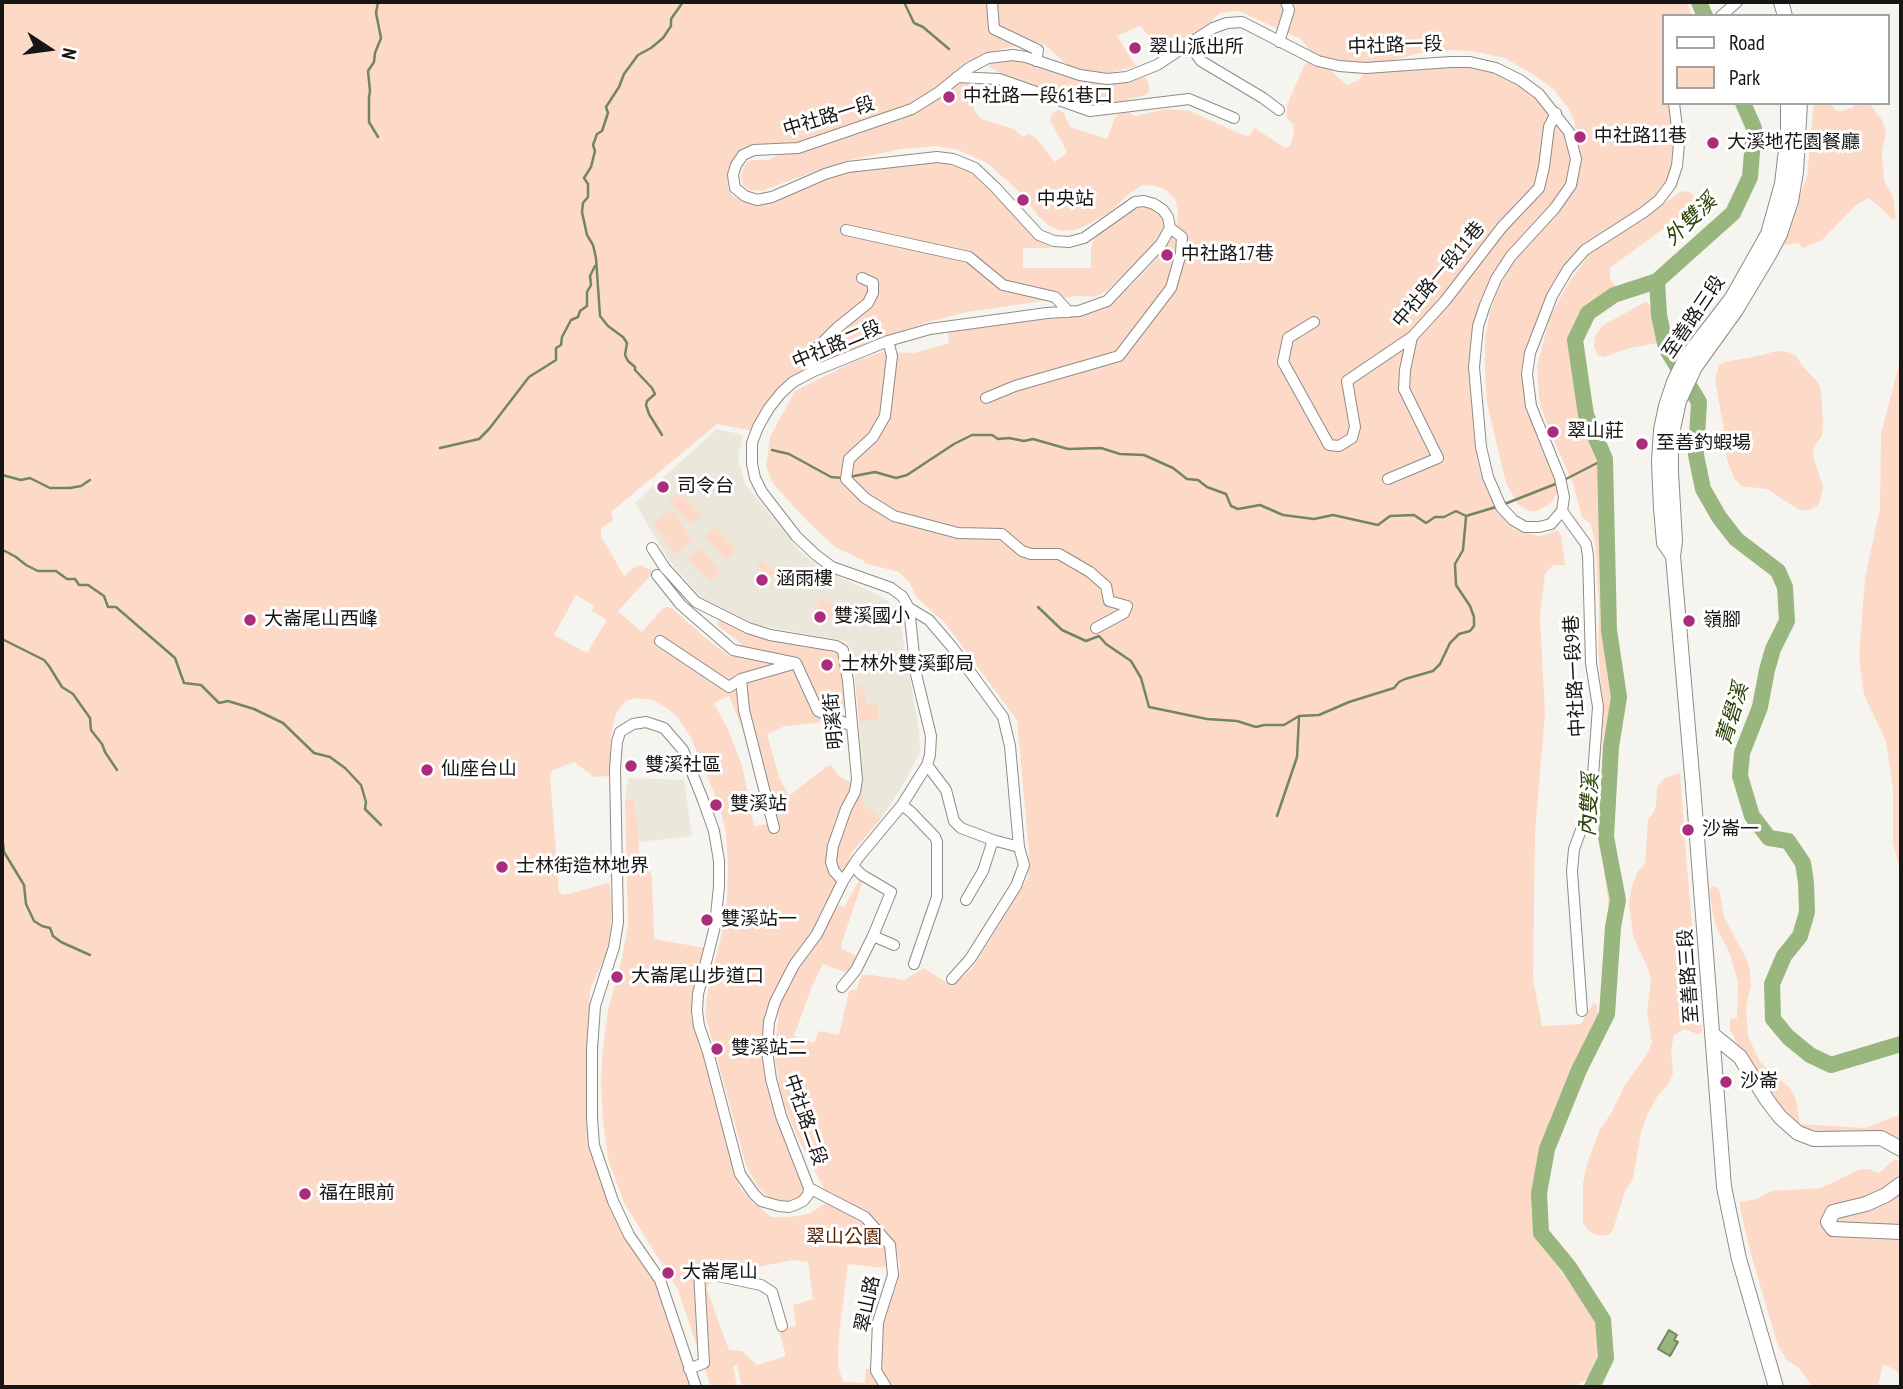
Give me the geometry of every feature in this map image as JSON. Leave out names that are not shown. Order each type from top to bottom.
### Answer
[{"type":"street","points":[[992,2],[995,29],[1038,50],[1035,61]]},
{"type":"street","points":[[1279,42],[1289,10],[1286,2]]},
{"type":"street","points":[[1723,14],[1737,2]]},
{"type":"street","name":"中社路一段","points":[[1170,228],[1168,217],[1163,210],[1144,201],[1135,202],[1084,238],[1069,242],[1054,241],[1039,235],[975,168],[953,159],[937,157],[848,167],[772,197],[757,200],[745,196],[735,188],[733,175],[736,164],[743,155],[754,150],[798,148],[912,109],[988,58],[1013,55],[1080,75],[1107,79],[1127,77],[1157,65],[1213,28],[1227,23],[1242,22],[1318,61],[1350,67],[1470,62],[1496,68],[1520,79],[1539,94],[1556,113],[1569,132],[1576,159],[1571,185],[1555,208],[1511,256],[1496,279],[1478,326],[1474,367],[1481,447],[1488,477],[1501,507],[1513,520],[1525,527],[1539,527],[1551,524],[1562,511]]},
{"type":"street","points":[[1190,45],[1201,61],[1279,110]]},
{"type":"street","points":[[957,77],[999,79],[1090,111],[1189,99],[1234,118]]},
{"type":"street","points":[[1562,511],[1564,497],[1560,478],[1531,407],[1527,374],[1530,353],[1552,296],[1568,269],[1585,250],[1660,200],[1671,184],[1677,166],[1678,144],[1674,105]]},
{"type":"street","name":"至善路三段","points":[[1776,1387],[1739,1259],[1724,1187],[1672,556],[1675,541],[1671,438],[1679,384],[1768,234],[1782,184],[1788,105]]},
{"type":"street","name":"至善路三段","points":[[1690,363],[1748,292],[1780,233],[1791,201],[1796,172],[1800,105]]},
{"type":"street","name":"中社路一段11巷","points":[[1314,323],[1287,338],[1283,362],[1329,445],[1339,446],[1352,438],[1355,428],[1347,380],[1412,337],[1445,301],[1502,227],[1539,188],[1545,167],[1549,127],[1556,113]]},
{"type":"street","points":[[986,398],[1015,386],[1119,356],[1171,288],[1181,253],[1182,237],[1170,228]]},
{"type":"street","name":"中社路二段","points":[[696,1387],[660,1280],[629,1235],[613,1201],[596,1153],[593,1132],[592,1049],[595,1006],[614,947],[618,922],[615,784],[620,733],[633,724],[646,722],[656,723],[664,728],[682,750],[704,800],[714,831],[719,861],[718,906],[712,943],[698,994],[699,1026],[740,1174],[761,1201],[789,1207],[803,1201],[809,1188],[781,1116],[771,1079],[767,1051],[769,1022],[775,1002],[794,965],[817,934],[843,881],[902,805],[927,765],[931,736],[916,674],[909,608],[902,596],[891,588],[832,567],[816,555],[788,525],[762,492],[755,478],[752,443],[758,427],[769,408],[793,382],[888,341],[930,329],[1079,311],[1107,301],[1161,244],[1170,228]]},
{"type":"street","points":[[846,230],[970,257],[1003,285],[1055,297],[1069,312]]},
{"type":"street","points":[[814,371],[811,364],[814,351],[868,303],[873,293],[873,283],[862,278]]},
{"type":"street","points":[[1388,480],[1438,458],[1404,389],[1412,337]]},
{"type":"street","points":[[888,341],[892,356],[885,416],[873,437],[849,459],[846,479],[865,498],[894,516],[958,533],[1002,534],[1022,551],[1031,554],[1059,554],[1090,572],[1106,586],[1109,601],[1127,606],[1124,613],[1097,628]]},
{"type":"street","name":"中社路一段9巷","points":[[1562,511],[1586,544],[1591,663],[1598,707],[1591,803],[1574,849],[1572,871],[1582,1011]]},
{"type":"street","name":"明溪街","points":[[652,548],[665,568],[696,603],[748,628],[770,635],[836,646],[843,650],[857,779],[831,862],[834,871],[843,881]]},
{"type":"street","points":[[657,575],[681,605],[733,650],[796,663]]},
{"type":"street","points":[[909,608],[929,620],[1003,717],[1010,746],[1024,865],[1016,886],[970,959],[952,979]]},
{"type":"street","points":[[660,641],[729,687],[741,679],[796,663]]},
{"type":"street","points":[[796,663],[818,711],[852,726]]},
{"type":"street","points":[[741,679],[744,710],[774,828]]},
{"type":"street","points":[[927,765],[946,790],[954,821],[961,828],[1020,847]]},
{"type":"street","points":[[902,805],[937,842],[937,897],[914,964]]},
{"type":"street","points":[[966,900],[983,872],[993,840]]},
{"type":"street","points":[[842,987],[856,970],[891,892],[862,875],[853,866]]},
{"type":"street","points":[[873,936],[894,945]]},
{"type":"street","points":[[1712,1034],[1741,1057],[1767,1101],[1798,1133],[1814,1139],[1881,1138],[1901,1149]]},
{"type":"street","points":[[1901,1184],[1886,1195],[1832,1212],[1829,1222],[1833,1228],[1901,1232]]},
{"type":"street","name":"翠山路","points":[[809,1188],[864,1217],[890,1245],[893,1275],[878,1322],[876,1371],[886,1387]]},
{"type":"street","points":[[689,1369],[704,1363],[699,1272],[761,1285],[772,1292],[782,1325]]},
{"type":"shaded area","name":"雙溪國小","points":[[717,429],[743,435],[738,458],[745,484],[800,551],[822,569],[882,597],[898,609],[919,731],[920,752],[881,819],[862,804],[859,724],[851,648],[845,641],[756,625],[703,599],[670,562],[635,503]]},
{"type":"shaded area","points":[[628,778],[684,780],[692,836],[639,842],[634,800],[625,801]]},
{"type":"shaded area","points":[[1669,1330],[1677,1335],[1674,1340],[1678,1342],[1670,1356],[1658,1349]]},
{"type":"green space","points":[[2,2],[1687,2],[1691,14],[1661,14],[1661,105],[1669,105],[1673,144],[1668,181],[1655,199],[1571,261],[1524,370],[1558,486],[1551,503],[1537,511],[1518,504],[1506,483],[1487,403],[1485,338],[1490,312],[1510,268],[1560,207],[1578,147],[1574,120],[1553,89],[1504,58],[1473,51],[1445,50],[1377,63],[1340,62],[1312,53],[1301,39],[1241,12],[1220,13],[1193,38],[1175,48],[1158,46],[1140,26],[1117,36],[1136,66],[1108,73],[1073,70],[1044,44],[1036,42],[1005,48],[966,62],[929,93],[908,105],[796,144],[754,146],[729,176],[728,187],[732,196],[756,204],[781,199],[817,181],[843,172],[936,159],[975,170],[1049,244],[1050,248],[1023,248],[1023,268],[1091,268],[1091,248],[1101,230],[1142,204],[1159,210],[1165,221],[1163,230],[1151,247],[1109,289],[1096,297],[1078,296],[967,312],[924,323],[807,372],[753,431],[717,424],[611,512],[613,521],[601,528],[601,536],[624,576],[636,566],[641,565],[651,570],[652,574],[618,611],[642,632],[663,608],[667,607],[672,608],[730,657],[742,644],[718,626],[717,622],[720,620],[841,655],[846,705],[844,708],[825,705],[819,723],[785,726],[767,734],[779,777],[789,796],[831,765],[840,777],[862,788],[863,804],[881,819],[852,852],[843,876],[816,928],[786,969],[771,1002],[764,1041],[806,1186],[805,1193],[800,1198],[781,1201],[767,1197],[746,1165],[705,1014],[723,928],[728,866],[726,833],[720,807],[691,738],[679,719],[668,709],[653,700],[636,698],[626,701],[616,713],[611,735],[610,776],[594,777],[574,762],[553,770],[550,775],[559,893],[564,895],[609,883],[612,906],[609,949],[590,989],[587,1068],[590,1147],[601,1183],[624,1237],[655,1284],[691,1387],[2,1387]],"holes":[[[576,595],[594,606],[592,611],[607,620],[587,653],[554,635]],[[729,696],[745,735],[769,824],[754,826],[742,765],[714,703]]]},
{"type":"green space","points":[[1014,59],[1055,71],[1146,78],[1149,91],[1146,95],[1129,99],[1128,104],[1096,108],[1075,103],[1000,73],[989,67],[988,63]]},
{"type":"green space","name":"翠山公園","points":[[1308,61],[1328,68],[1347,85],[1359,80],[1365,72],[1469,65],[1488,69],[1532,92],[1549,110],[1564,135],[1570,152],[1564,190],[1554,205],[1526,232],[1493,275],[1474,325],[1470,357],[1477,448],[1484,482],[1503,518],[1513,529],[1538,536],[1557,530],[1561,535],[1565,565],[1553,565],[1545,574],[1540,617],[1545,714],[1535,832],[1533,979],[1542,1026],[1581,1024],[1594,1002],[1599,1019],[1556,1112],[1532,1188],[1535,1235],[1594,1317],[1599,1338],[1596,1359],[1587,1379],[1574,1387],[742,1387],[737,1366],[733,1365],[737,1387],[711,1387],[678,1290],[624,1203],[609,1162],[603,1123],[603,1047],[608,1010],[628,926],[625,801],[634,799],[639,857],[643,864],[649,867],[652,879],[654,939],[705,948],[693,1019],[739,1186],[753,1203],[772,1217],[808,1214],[830,1201],[863,1219],[886,1247],[887,1263],[883,1268],[848,1264],[838,1365],[843,1382],[865,1383],[866,1369],[880,1368],[881,1330],[898,1281],[900,1265],[895,1246],[874,1220],[865,1212],[826,1193],[797,1136],[782,1099],[774,1056],[779,1010],[795,967],[817,936],[833,904],[844,907],[861,877],[862,883],[841,945],[842,949],[855,955],[857,960],[848,973],[823,964],[794,1036],[814,1043],[819,1031],[839,1035],[849,991],[857,989],[861,975],[904,980],[924,968],[952,986],[971,970],[1028,878],[1029,852],[1017,720],[945,623],[917,598],[909,582],[899,572],[864,563],[835,547],[774,485],[766,467],[770,437],[795,391],[853,362],[882,352],[914,353],[949,343],[948,330],[1091,313],[1103,308],[1130,287],[1157,258],[1177,224],[1178,212],[1175,199],[1166,190],[1142,185],[1111,211],[1091,223],[1076,230],[1060,231],[1039,217],[1022,194],[987,163],[958,150],[937,146],[901,149],[850,160],[762,191],[750,190],[743,185],[743,169],[747,162],[752,160],[768,160],[780,154],[797,154],[912,111],[940,94],[957,79],[975,82],[973,105],[981,119],[1014,129],[1023,137],[1029,134],[1036,138],[1055,162],[1067,152],[1050,120],[1052,114],[1058,110],[1064,113],[1070,127],[1107,139],[1115,117],[1121,112],[1126,111],[1136,116],[1166,109],[1190,111],[1248,137],[1255,128],[1285,148],[1290,146],[1294,134],[1293,124],[1286,117],[1287,105]],"holes":[[[793,1260],[808,1262],[813,1299],[793,1305],[796,1325],[779,1331],[786,1356],[757,1365],[742,1351],[729,1350],[707,1290],[709,1284],[727,1273]]]},
{"type":"green space","points":[[1814,105],[1832,105],[1835,110],[1841,111],[1854,105],[1871,105],[1882,120],[1886,133],[1882,153],[1884,180],[1893,197],[1896,218],[1890,218],[1868,198],[1855,206],[1822,240],[1803,248],[1798,243],[1783,245],[1783,238],[1807,177]]},
{"type":"green space","points":[[1689,191],[1694,196],[1693,205],[1610,268],[1610,279],[1615,286],[1609,295],[1596,302],[1587,312],[1573,335],[1572,351],[1583,421],[1603,480],[1612,703],[1605,834],[1614,889],[1614,900],[1609,909],[1601,847],[1603,715],[1595,541],[1590,523],[1582,517],[1573,484],[1546,422],[1539,399],[1537,366],[1550,317],[1569,282],[1590,254],[1680,192]]},
{"type":"green space","points":[[1646,302],[1654,308],[1661,341],[1604,357],[1597,355],[1595,337],[1600,329]]},
{"type":"green space","points":[[1776,351],[1796,356],[1818,382],[1821,392],[1822,436],[1813,453],[1823,486],[1820,502],[1809,510],[1800,510],[1767,489],[1741,486],[1734,478],[1727,460],[1715,380],[1719,365]]},
{"type":"green space","points":[[1901,357],[1901,873],[1893,843],[1893,789],[1886,741],[1864,695],[1859,658],[1865,578],[1880,509],[1881,434]]},
{"type":"green space","points":[[680,492],[702,515],[691,525],[669,502]]},
{"type":"green space","points":[[672,510],[693,541],[674,554],[653,523]]},
{"type":"green space","points":[[715,527],[737,550],[726,560],[704,537]]},
{"type":"green space","points":[[699,548],[721,571],[710,581],[688,559]]},
{"type":"green space","points":[[762,560],[769,567],[786,569],[787,576],[781,579],[765,575],[757,565]]},
{"type":"green space","points":[[820,598],[841,607],[837,618],[816,621],[814,611]]},
{"type":"green space","points":[[863,686],[866,705],[877,704],[879,719],[859,722],[856,687]]},
{"type":"green space","points":[[1680,773],[1702,1029],[1701,1033],[1697,1034],[1685,1029],[1674,1035],[1671,1051],[1673,1073],[1647,1115],[1641,1132],[1633,1178],[1624,1194],[1613,1230],[1608,1235],[1596,1235],[1583,1223],[1583,1183],[1587,1164],[1599,1131],[1652,1043],[1647,1012],[1651,982],[1649,971],[1633,936],[1629,903],[1632,886],[1645,863],[1648,820],[1656,807],[1657,787],[1665,778]]},
{"type":"green space","points":[[1711,887],[1719,889],[1724,917],[1750,971],[1751,986],[1746,1007],[1748,1036],[1760,1062],[1790,1088],[1796,1100],[1800,1124],[1865,1128],[1901,1114],[1901,1140],[1886,1134],[1849,1134],[1808,1129],[1799,1126],[1783,1111],[1740,1050],[1730,1029],[1730,1019],[1737,1018],[1738,982],[1730,954],[1715,924],[1709,891]]},
{"type":"green space","points":[[1895,1159],[1898,1161],[1901,1181],[1901,1374],[1886,1365],[1882,1367],[1878,1387],[1813,1387],[1798,1367],[1787,1360],[1778,1346],[1751,1254],[1740,1202],[1757,1199],[1772,1191],[1821,1188],[1861,1169],[1879,1173]]},
{"type":"waterway","points":[[378,2],[376,13],[381,38],[374,62],[368,71],[369,122],[378,137]]},
{"type":"waterway","points":[[662,435],[646,405],[655,394],[652,388],[628,361],[625,355],[627,343],[623,337],[600,316],[596,258],[582,212],[583,203],[588,197],[588,184],[584,178],[591,167],[597,134],[602,131],[608,113],[606,107],[638,55],[663,38],[671,26],[671,19],[683,2]]},
{"type":"waterway","points":[[904,2],[914,23],[923,27],[949,49]]},
{"type":"waterway","name":"外雙溪","points":[[1699,2],[1704,14]]},
{"type":"waterway","name":"內雙溪","points":[[1592,1387],[1606,1358],[1603,1320],[1569,1267],[1541,1233],[1539,1193],[1547,1149],[1579,1070],[1607,1014],[1613,927],[1618,900],[1606,837],[1611,747],[1619,697],[1609,630],[1605,459],[1586,415],[1575,340],[1588,313],[1614,295],[1657,281],[1733,213],[1750,177],[1754,128],[1744,105]]},
{"type":"waterway","points":[[440,448],[479,439],[529,377],[556,360],[556,348],[561,345],[571,320],[578,317],[580,311],[587,306],[590,276],[595,266]]},
{"type":"waterway","name":"菁礐溪","points":[[1657,281],[1659,315],[1666,348],[1699,402],[1696,455],[1703,489],[1736,539],[1778,571],[1785,587],[1787,621],[1773,649],[1760,707],[1742,753],[1740,776],[1752,816],[1769,838],[1788,841],[1803,863],[1806,883],[1807,912],[1800,936],[1784,956],[1772,984],[1773,1019],[1788,1037],[1810,1055],[1831,1065],[1901,1044]]},
{"type":"waterway","points":[[1901,412],[1901,424]]},
{"type":"waterway","points":[[849,477],[875,472],[896,478],[907,475],[972,435],[992,435],[998,439],[1033,439],[1068,449],[1101,448],[1120,454],[1144,455],[1173,468],[1187,479],[1198,480],[1207,487],[1226,494],[1231,506],[1238,509],[1260,505],[1283,515],[1314,519],[1333,515],[1378,525],[1390,516],[1414,515],[1426,523],[1435,517],[1444,517],[1456,511],[1466,516],[1496,507]]},
{"type":"waterway","points":[[772,450],[789,454],[831,477],[842,478]]},
{"type":"waterway","points":[[1564,480],[1605,459]]},
{"type":"waterway","points":[[2,475],[21,480],[30,478],[50,488],[81,486],[90,480]]},
{"type":"waterway","points":[[1502,505],[1558,483]]},
{"type":"waterway","points":[[1038,607],[1062,630],[1086,641],[1099,636],[1131,661],[1141,678],[1149,707],[1207,719],[1237,721],[1256,727],[1284,725],[1299,716],[1319,715],[1394,688],[1405,679],[1433,671],[1440,664],[1450,643],[1459,634],[1470,631],[1474,626],[1474,617],[1456,585],[1455,564],[1463,550],[1466,517]]},
{"type":"waterway","points":[[2,551],[38,571],[56,571],[67,579],[75,579],[79,585],[88,585],[104,596],[108,607],[116,607],[175,658],[184,683],[201,685],[219,703],[228,701],[254,709],[283,723],[314,753],[330,757],[345,768],[361,785],[366,802],[365,809],[381,825]]},
{"type":"waterway","points":[[2,639],[44,660],[62,687],[73,694],[90,718],[91,730],[117,770]]},
{"type":"waterway","points":[[2,710],[2,716]]},
{"type":"waterway","points":[[1277,816],[1297,757],[1299,718]]},
{"type":"waterway","points":[[2,843],[4,852],[24,885],[26,904],[34,921],[50,928],[53,936],[61,942],[90,955]]},
{"type":"place","name":"翠山派出所","points":[[1135,48]]},
{"type":"place","name":"中社路一段61巷口","points":[[949,97]]},
{"type":"place","name":"中社路11巷","points":[[1580,137]]},
{"type":"place","name":"大溪地花園餐廳","points":[[1713,143]]},
{"type":"place","name":"中央站","points":[[1023,200]]},
{"type":"place","name":"中社路17巷","points":[[1167,255]]},
{"type":"place","name":"翠山莊","points":[[1553,432]]},
{"type":"place","name":"至善釣蝦場","points":[[1642,444]]},
{"type":"place","name":"司令台","points":[[663,487]]},
{"type":"place","name":"涵雨樓","points":[[762,580]]},
{"type":"place","name":"雙溪國小","points":[[820,617]]},
{"type":"place","name":"大崙尾山西峰","points":[[250,620]]},
{"type":"place","name":"嶺腳","points":[[1689,621]]},
{"type":"place","name":"士林外雙溪郵局","points":[[827,665]]},
{"type":"place","name":"雙溪社區","points":[[631,766]]},
{"type":"place","name":"仙座台山","points":[[427,770]]},
{"type":"place","name":"雙溪站","points":[[716,805]]},
{"type":"place","name":"沙崙一","points":[[1688,830]]},
{"type":"place","name":"士林街造林地界","points":[[502,867]]},
{"type":"place","name":"雙溪站一","points":[[707,920]]},
{"type":"place","name":"大崙尾山步道口","points":[[617,977]]},
{"type":"place","name":"雙溪站二","points":[[717,1049]]},
{"type":"place","name":"沙崙","points":[[1726,1082]]},
{"type":"place","name":"福在眼前","points":[[305,1194]]},
{"type":"place","name":"大崙尾山","points":[[668,1273]]}]
